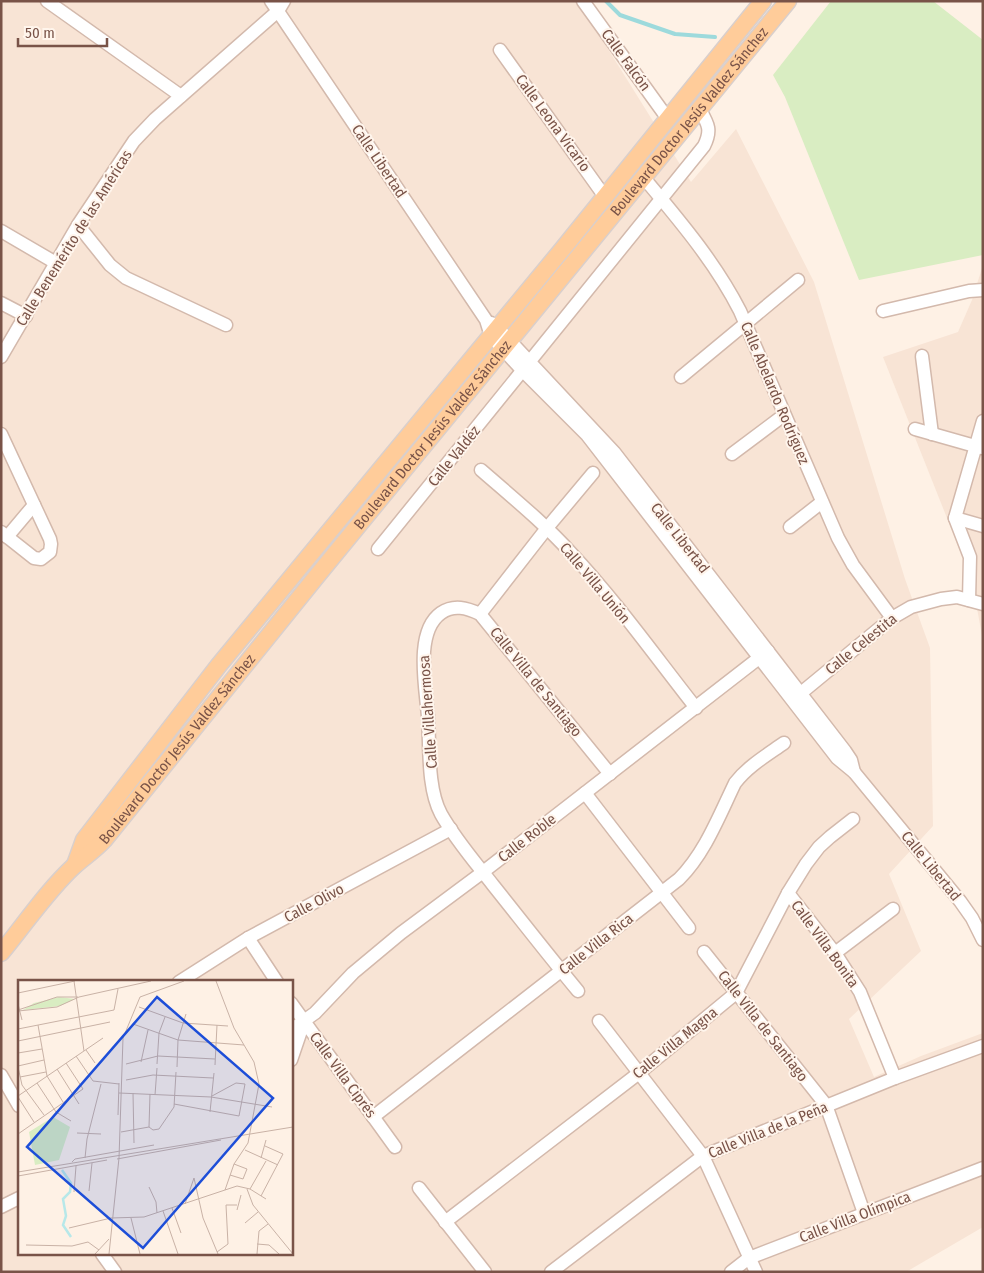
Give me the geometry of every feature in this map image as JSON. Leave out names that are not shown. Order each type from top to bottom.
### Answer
[{"type":"main road","name":"Boulevard Doctor Jesús Valdez Sánchez","points":[[75,866],[84,840],[218,665],[492,328],[605,197],[763,1]]},
{"type":"main road","name":"Boulevard Doctor Jesús Valdez Sánchez","points":[[1,953],[56,886],[104,840],[299,597],[788,1]]},
{"type":"main road","points":[[283,586],[299,597]]},
{"type":"street","points":[[47,1],[181,96]]},
{"type":"street","name":"Calle Falcón","points":[[583,1],[668,119]]},
{"type":"street","name":"Calle Benemérito de las Américas","points":[[1,357],[78,226],[130,147],[150,124],[278,5]]},
{"type":"street","name":"Calle Libertad","points":[[278,5],[492,328],[526,366],[572,412],[602,454],[764,655],[838,758],[854,772],[960,900],[983,940]]},
{"type":"street","name":"Calle Leona Vicario","points":[[500,50],[605,197]]},
{"type":"street","name":"Calle Valdéz","points":[[378,549],[661,199],[707,139],[708,125],[700,110]]},
{"type":"street","name":"Calle Abelardo Rodríguez","points":[[644,178],[720,274],[746,324],[784,415],[846,553],[892,618]]},
{"type":"street","points":[[78,226],[110,265],[126,278],[226,325]]},
{"type":"street","points":[[1,231],[56,263]]},
{"type":"street","points":[[681,377],[798,280]]},
{"type":"street","points":[[883,311],[969,291],[983,290]]},
{"type":"street","points":[[1,303],[26,316]]},
{"type":"street","points":[[922,356],[932,434]]},
{"type":"street","points":[[732,454],[784,415]]},
{"type":"street","points":[[963,598],[970,557],[956,518],[979,447],[983,421]]},
{"type":"street","points":[[915,429],[979,447]]},
{"type":"street","points":[[1,434],[50,539],[51,548],[48,555],[41,560],[34,558],[4,535],[34,505]]},
{"type":"street","name":"Calle Villa Unión","points":[[481,470],[547,528],[594,578],[696,708]]},
{"type":"street","points":[[480,614],[593,472]]},
{"type":"street","points":[[790,528],[822,502]]},
{"type":"street","points":[[956,518],[983,526]]},
{"type":"street","name":"Calle Celestita","points":[[801,693],[892,618],[911,606],[941,599],[963,598],[983,604]]},
{"type":"street","name":"Calle Villahermosa","points":[[480,614],[471,609],[460,607],[446,610],[432,621],[426,632],[424,644],[431,770],[435,796],[441,814],[451,829],[578,992]]},
{"type":"street","name":"Calle Villa de Santiago","points":[[480,614],[610,774]]},
{"type":"street","name":"Calle Libertad","points":[[764,655],[801,693],[845,751],[851,760],[854,772]]},
{"type":"street","name":"Calle Roble","points":[[292,1029],[315,1013],[352,973],[402,933],[764,655]]},
{"type":"street","name":"Calle Villa Rica","points":[[373,1118],[662,894],[690,868],[700,853],[735,783],[741,775],[750,766],[784,743]]},
{"type":"street","points":[[585,793],[689,928]]},
{"type":"street","name":"Calle Villa Magna","points":[[445,1222],[639,1073],[736,993],[788,893],[806,864],[819,847],[854,819]]},
{"type":"street","name":"Calle Olivo","points":[[183,980],[248,938],[451,829]]},
{"type":"street","name":"Calle Villa Bonita","points":[[788,893],[836,953],[860,992],[895,1078]]},
{"type":"street","points":[[836,953],[893,909]]},
{"type":"street","points":[[248,938],[276,980]]},
{"type":"street","name":"Calle Villa de Santiago","points":[[704,952],[826,1105],[864,1213]]},
{"type":"street","name":"Calle Villa Ciprés","points":[[292,1004],[394,1147]]},
{"type":"street","points":[[599,1020],[703,1156],[756,1272]]},
{"type":"street","points":[[292,1057],[304,1022]]},
{"type":"street","name":"Calle Villa de la Peña","points":[[551,1272],[703,1156],[826,1105],[983,1046]]},
{"type":"street","points":[[1,1074],[18,1104]]},
{"type":"street","name":"Calle Villa Olímpica","points":[[731,1272],[749,1258],[983,1168]]},
{"type":"street","points":[[419,1188],[485,1272]]},
{"type":"street","points":[[1,1208],[18,1199]]},
{"type":"street","points":[[103,1256],[115,1272]]},
{"type":"shaded area","points":[[1,1],[578,1],[691,182],[736,129],[814,282],[905,579],[930,648],[933,826],[889,874],[921,951],[849,1019],[874,1077],[921,1056],[983,1033],[983,1227],[906,1272],[1,1272]]},
{"type":"shaded area","points":[[983,265],[983,641],[972,581],[883,357],[958,332],[972,300]]},
{"type":"green space","points":[[831,1],[933,1],[983,40],[983,255],[859,280],[785,97],[773,75]]},
{"type":"waterway","points":[[606,1],[620,15],[675,34],[715,37]]}]
